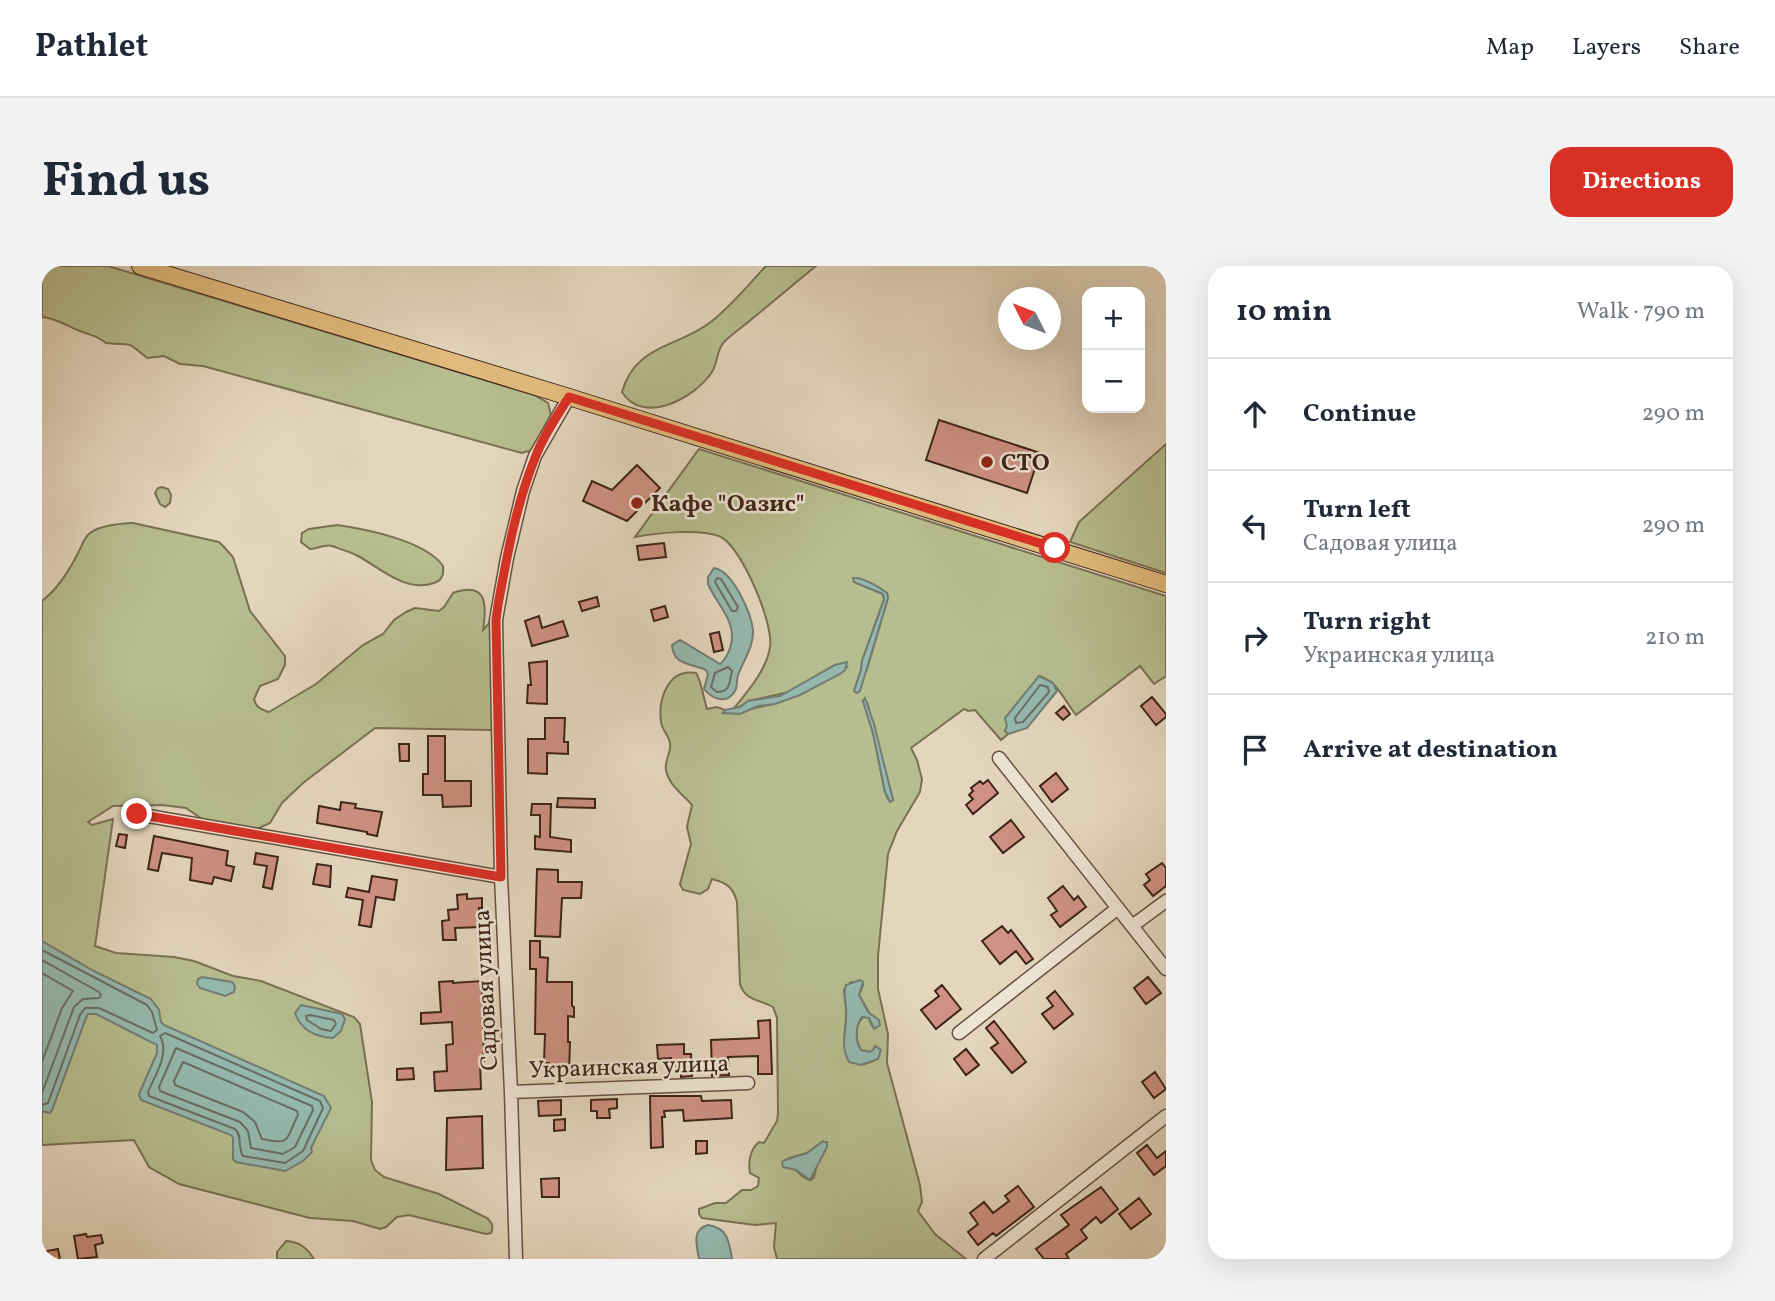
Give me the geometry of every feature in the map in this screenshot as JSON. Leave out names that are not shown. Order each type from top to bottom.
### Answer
[{"type":"main road","points":[[140,266],[1166,584]]},
{"type":"street","name":"Садовая улица","points":[[516,1259],[501,877],[496,620],[523,491],[541,444],[569,397]]},
{"type":"street","points":[[999,758],[1166,969]]},
{"type":"street","points":[[137,814],[501,877]]},
{"type":"street","points":[[1132,926],[1166,901]]},
{"type":"street","points":[[959,1033],[1118,908]]},
{"type":"street","name":"Украинская улица","points":[[511,1092],[748,1083]]},
{"type":"street","points":[[985,1258],[1166,1116]]},
{"type":"green space","points":[[42,266],[108,266],[534,395],[548,403],[551,415],[532,450],[522,453],[203,366],[180,364],[164,356],[147,358],[128,344],[106,343],[97,337],[42,317]]},
{"type":"green space","points":[[766,266],[816,266],[724,342],[712,372],[694,391],[682,399],[655,407],[643,407],[631,402],[622,392],[637,364],[660,348],[686,337],[712,321]]},
{"type":"green space","points":[[1166,444],[1166,573],[1070,542],[1079,522]]},
{"type":"green space","points":[[699,449],[1166,596],[1166,676],[1154,684],[1140,666],[1076,715],[1055,686],[1039,676],[1007,726],[1005,731],[1008,734],[1001,740],[975,710],[964,709],[911,748],[922,779],[920,792],[897,831],[888,854],[878,956],[878,989],[888,1034],[887,1063],[920,1185],[922,1202],[918,1211],[935,1234],[966,1259],[777,1259],[774,1247],[776,1223],[755,1225],[702,1218],[699,1214],[699,1209],[715,1203],[726,1203],[742,1190],[751,1190],[758,1186],[759,1178],[750,1173],[750,1156],[759,1142],[764,1143],[777,1121],[778,1113],[777,1018],[773,1007],[749,997],[742,990],[737,902],[734,893],[725,884],[712,879],[708,889],[700,894],[683,890],[680,884],[691,844],[687,827],[692,805],[673,785],[666,770],[670,746],[661,722],[663,695],[678,675],[696,673],[707,709],[717,707],[725,710],[723,713],[737,711],[787,699],[839,674],[847,667],[835,665],[789,692],[748,701],[735,707],[761,671],[770,647],[762,605],[747,571],[729,544],[713,534],[679,532],[635,537]],"holes":[[[858,578],[887,593],[888,598],[867,669],[854,691],[884,599],[883,594],[854,582]],[[863,701],[867,702],[893,800],[888,799],[885,792],[873,733]],[[851,982],[863,985],[859,995],[871,1016],[872,1026],[869,1018],[865,1016],[857,1027],[857,1037],[861,1050],[873,1050],[873,1061],[865,1064],[847,1057],[844,1045],[844,990]],[[822,1142],[811,1180],[801,1175],[789,1158],[807,1153]]]},
{"type":"green space","points":[[162,487],[168,489],[171,495],[170,503],[165,507],[160,504],[155,493]]},
{"type":"green space","points":[[133,523],[219,542],[233,557],[250,611],[285,656],[285,665],[278,679],[260,686],[254,699],[261,709],[269,712],[316,684],[363,645],[383,634],[394,620],[406,612],[415,608],[439,611],[453,593],[464,590],[473,590],[482,597],[485,612],[483,630],[491,621],[492,730],[375,728],[303,783],[282,803],[270,823],[257,829],[205,821],[186,808],[162,805],[113,806],[88,822],[92,825],[113,819],[95,946],[116,953],[194,961],[233,976],[261,981],[354,1017],[360,1024],[372,1102],[371,1160],[375,1170],[384,1177],[439,1194],[487,1218],[492,1225],[491,1233],[409,1215],[397,1217],[380,1229],[353,1221],[310,1218],[179,1184],[149,1167],[134,1140],[42,1145],[42,601],[54,590],[74,562],[90,533],[116,524]]},
{"type":"green space","points":[[337,525],[379,533],[410,543],[435,557],[443,566],[442,577],[434,583],[413,585],[394,578],[348,552],[329,546],[310,549],[301,542],[302,533],[309,529]]},
{"type":"green space","points":[[286,1241],[303,1246],[314,1259],[277,1259],[277,1252]]},
{"type":"water","points":[[714,568],[734,584],[745,604],[753,630],[752,642],[738,675],[736,689],[724,699],[707,693],[704,689],[708,674],[706,670],[684,663],[676,657],[672,645],[680,640],[720,664],[727,656],[731,645],[731,628],[708,584],[708,577]]},
{"type":"water","points":[[853,578],[875,585],[887,593],[888,598],[860,691],[857,693],[854,691],[862,661],[884,600],[883,594],[854,582]]},
{"type":"water","points":[[847,662],[845,670],[840,674],[800,695],[775,704],[758,706],[740,714],[723,713],[748,701],[780,696],[835,665]]},
{"type":"water","points":[[1039,676],[1053,683],[1057,691],[1027,728],[1008,734],[1005,731],[1005,718]]},
{"type":"water","points":[[865,698],[893,800],[890,802],[885,792],[873,733],[863,701]]},
{"type":"water","points":[[42,941],[151,999],[159,1010],[164,1025],[324,1096],[331,1108],[311,1148],[312,1152],[303,1161],[285,1171],[236,1162],[233,1159],[231,1135],[141,1100],[139,1094],[157,1053],[157,1045],[96,1014],[88,1014],[86,1018],[52,1110],[50,1113],[42,1111]]},
{"type":"water","points":[[202,977],[232,982],[235,986],[234,992],[225,996],[200,988],[197,984]]},
{"type":"water","points":[[860,980],[863,982],[859,995],[868,1012],[879,1020],[880,1025],[874,1029],[869,1018],[862,1017],[857,1029],[858,1042],[861,1050],[870,1052],[875,1046],[881,1050],[878,1059],[861,1065],[849,1062],[844,1042],[845,988],[846,985]]},
{"type":"water","points":[[301,1005],[342,1014],[345,1019],[341,1031],[333,1038],[310,1031],[301,1024],[295,1013]]},
{"type":"water","points":[[822,1142],[827,1142],[827,1147],[810,1180],[796,1170],[783,1167],[782,1162],[785,1160],[807,1153]]},
{"type":"water","points":[[708,1225],[724,1232],[732,1259],[699,1259],[697,1234]]},
{"type":"building","points":[[939,420],[1040,453],[1027,493],[926,460]]},
{"type":"building","points":[[637,465],[660,488],[627,521],[583,501],[592,481],[612,490]]},
{"type":"building","points":[[664,543],[666,557],[639,560],[637,546]]},
{"type":"building","points":[[597,597],[599,606],[582,611],[579,602]]},
{"type":"building","points":[[665,606],[668,617],[654,621],[651,610]]},
{"type":"building","points":[[539,616],[542,628],[563,621],[568,636],[532,646],[525,621]]},
{"type":"building","points":[[719,632],[723,650],[714,652],[710,634]]},
{"type":"building","points":[[547,661],[547,704],[527,703],[528,685],[531,685],[529,663]]},
{"type":"building","points":[[1152,697],[1166,714],[1156,725],[1141,706]]},
{"type":"building","points":[[1064,706],[1070,714],[1063,720],[1056,713]]},
{"type":"building","points":[[545,718],[565,718],[564,742],[568,742],[568,754],[547,753],[547,774],[528,773],[528,739],[545,739]]},
{"type":"building","points":[[428,736],[445,736],[445,781],[471,781],[471,806],[443,807],[442,795],[423,795],[423,774],[428,774]]},
{"type":"building","points":[[399,744],[409,744],[409,761],[400,761]]},
{"type":"building","points":[[1056,773],[1068,789],[1052,802],[1040,786]]},
{"type":"building","points":[[988,780],[998,793],[973,814],[966,805],[973,799],[969,795],[973,791],[971,788],[980,781],[983,784]]},
{"type":"building","points":[[558,798],[595,799],[595,808],[557,807]]},
{"type":"building","points":[[341,802],[356,804],[355,808],[382,812],[377,836],[317,823],[319,806],[340,810]]},
{"type":"building","points":[[532,804],[551,804],[550,837],[571,840],[571,852],[535,849],[535,836],[540,837],[540,815],[531,815]]},
{"type":"building","points":[[1011,820],[1024,837],[1003,853],[990,837]]},
{"type":"building","points":[[119,834],[127,835],[125,848],[116,846]]},
{"type":"building","points":[[154,836],[228,851],[226,865],[234,867],[231,881],[214,877],[212,884],[190,880],[192,858],[162,853],[158,871],[148,869]]},
{"type":"building","points":[[256,853],[278,857],[272,889],[263,887],[267,866],[254,864]]},
{"type":"building","points":[[1162,863],[1166,868],[1166,886],[1153,896],[1144,885],[1150,880],[1146,874]]},
{"type":"building","points":[[317,864],[331,866],[330,887],[313,884]]},
{"type":"building","points":[[537,869],[558,870],[558,882],[582,882],[581,898],[562,898],[560,937],[535,936]]},
{"type":"building","points":[[372,876],[397,880],[394,900],[376,897],[371,927],[359,925],[363,900],[346,897],[348,888],[369,892]]},
{"type":"building","points":[[1063,886],[1074,900],[1078,896],[1086,907],[1060,927],[1051,915],[1057,911],[1048,898]]},
{"type":"building","points":[[467,894],[467,899],[482,898],[482,908],[479,908],[480,927],[455,928],[456,940],[443,940],[442,921],[449,920],[448,910],[458,909],[457,895]]},
{"type":"building","points":[[1002,926],[1008,933],[1011,930],[1033,959],[1026,964],[1016,951],[1000,964],[982,941]]},
{"type":"building","points":[[530,941],[540,941],[540,957],[548,958],[547,982],[572,982],[574,1017],[568,1016],[569,1074],[560,1074],[560,1067],[549,1067],[549,1063],[544,1063],[545,1034],[535,1034],[536,969],[530,969]]},
{"type":"building","points":[[1148,977],[1161,993],[1146,1004],[1134,988]]},
{"type":"building","points":[[482,981],[484,1061],[480,1062],[481,1089],[435,1091],[434,1072],[447,1071],[446,1045],[453,1044],[452,1022],[421,1024],[421,1013],[441,1012],[439,982]]},
{"type":"building","points":[[942,985],[961,1009],[936,1029],[921,1010],[939,996],[935,991]]},
{"type":"building","points":[[1055,991],[1073,1014],[1054,1029],[1042,1014],[1053,1006],[1047,998]]},
{"type":"building","points":[[770,1020],[772,1074],[758,1074],[758,1056],[728,1057],[729,1075],[712,1076],[711,1040],[759,1038],[758,1021]]},
{"type":"building","points":[[994,1021],[1026,1062],[1012,1073],[991,1048],[998,1043],[986,1028]]},
{"type":"building","points":[[684,1044],[684,1054],[691,1054],[692,1076],[681,1077],[681,1071],[671,1071],[671,1058],[658,1059],[657,1045]]},
{"type":"building","points":[[966,1049],[979,1065],[966,1075],[954,1059]]},
{"type":"building","points":[[413,1068],[414,1079],[397,1080],[397,1069]]},
{"type":"building","points":[[1155,1072],[1166,1089],[1154,1098],[1142,1082]]},
{"type":"building","points":[[650,1096],[701,1096],[702,1101],[731,1100],[732,1118],[684,1121],[683,1110],[664,1111],[663,1147],[651,1148]]},
{"type":"building","points":[[617,1099],[617,1108],[609,1109],[610,1118],[597,1118],[597,1111],[591,1111],[591,1100]]},
{"type":"building","points":[[561,1100],[561,1115],[539,1116],[538,1101]]},
{"type":"building","points":[[482,1116],[483,1168],[446,1170],[447,1118]]},
{"type":"building","points":[[565,1119],[565,1130],[554,1131],[554,1120]]},
{"type":"building","points":[[696,1141],[707,1141],[707,1153],[696,1154]]},
{"type":"building","points":[[1147,1145],[1157,1158],[1166,1151],[1166,1166],[1154,1175],[1137,1153]]},
{"type":"building","points":[[559,1178],[559,1197],[542,1197],[541,1179]]},
{"type":"building","points":[[1018,1186],[1034,1207],[996,1236],[993,1233],[978,1245],[968,1232],[978,1224],[970,1213],[984,1202],[993,1213],[1009,1201],[1005,1196]]},
{"type":"building","points":[[1101,1187],[1118,1209],[1101,1223],[1096,1217],[1081,1230],[1087,1238],[1066,1254],[1069,1259],[1044,1259],[1036,1249],[1069,1225],[1061,1215]]},
{"type":"building","points":[[1139,1198],[1151,1214],[1131,1229],[1119,1214]]},
{"type":"building","points":[[86,1234],[87,1237],[101,1235],[103,1243],[95,1245],[97,1257],[78,1259],[74,1236]]},
{"type":"building","points":[[58,1249],[60,1259],[48,1259],[47,1251]]},
{"type":"place","name":"СТО","points":[[987,462]]},
{"type":"place","name":"Кафе \"Оазис\"","points":[[637,503]]},
{"type":"route","points":[[137,814],[501,877],[496,620],[498,605],[523,491],[535,456],[569,397],[1055,548]]}]
